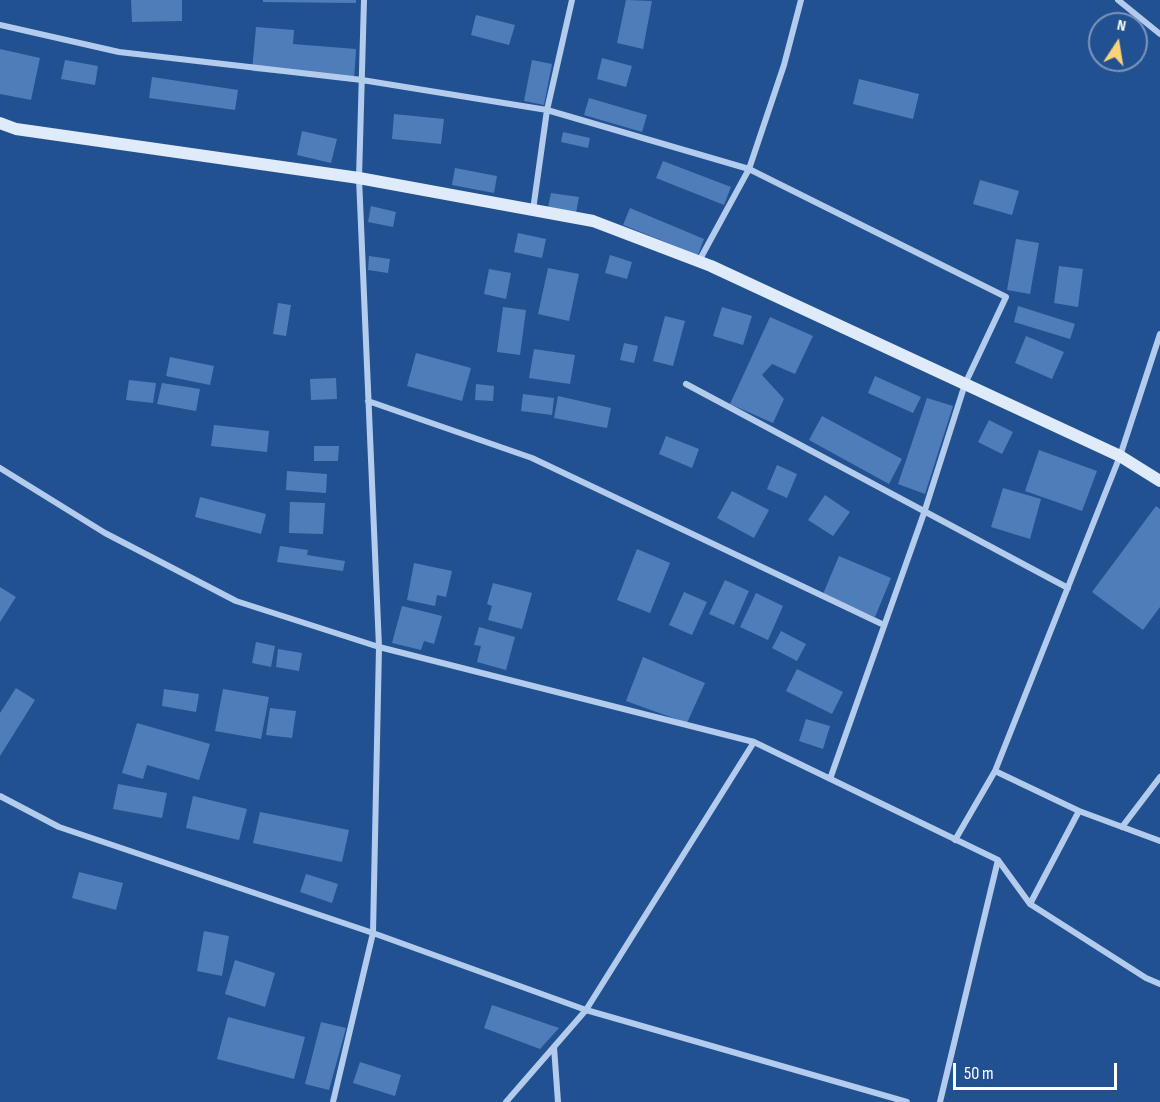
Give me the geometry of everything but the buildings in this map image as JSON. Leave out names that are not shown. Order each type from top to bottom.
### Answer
[{"type":"street","points":[[333,1102],[373,933],[379,647],[359,178],[364,0]]},
{"type":"street","points":[[533,210],[547,110],[572,0]]},
{"type":"street","points":[[699,261],[748,169],[784,64],[801,0]]},
{"type":"street","points":[[1118,0],[1160,34]]},
{"type":"street","points":[[0,25],[119,52],[362,80],[547,110],[748,169],[1006,297],[965,384],[924,513],[830,779]]},
{"type":"street","points":[[0,123],[16,129],[359,178],[593,220],[699,261],[1120,456],[1160,482]]},
{"type":"street","points":[[955,840],[995,771],[1120,456],[1160,334]]},
{"type":"street","points":[[686,384],[1068,588]]},
{"type":"street","points":[[368,401],[532,458],[884,625]]},
{"type":"street","points":[[0,468],[105,533],[236,601],[379,647],[754,742],[998,860],[1030,904],[1146,978],[1160,984]]},
{"type":"street","points":[[506,1102],[586,1010],[754,742]]},
{"type":"street","points":[[995,771],[1079,811],[1160,842]]},
{"type":"street","points":[[1122,827],[1160,777]]},
{"type":"street","points":[[0,795],[59,827],[373,933],[586,1010],[907,1102]]},
{"type":"street","points":[[1030,904],[1079,811]]},
{"type":"street","points":[[940,1102],[998,860]]},
{"type":"street","points":[[554,1047],[558,1102]]}]
